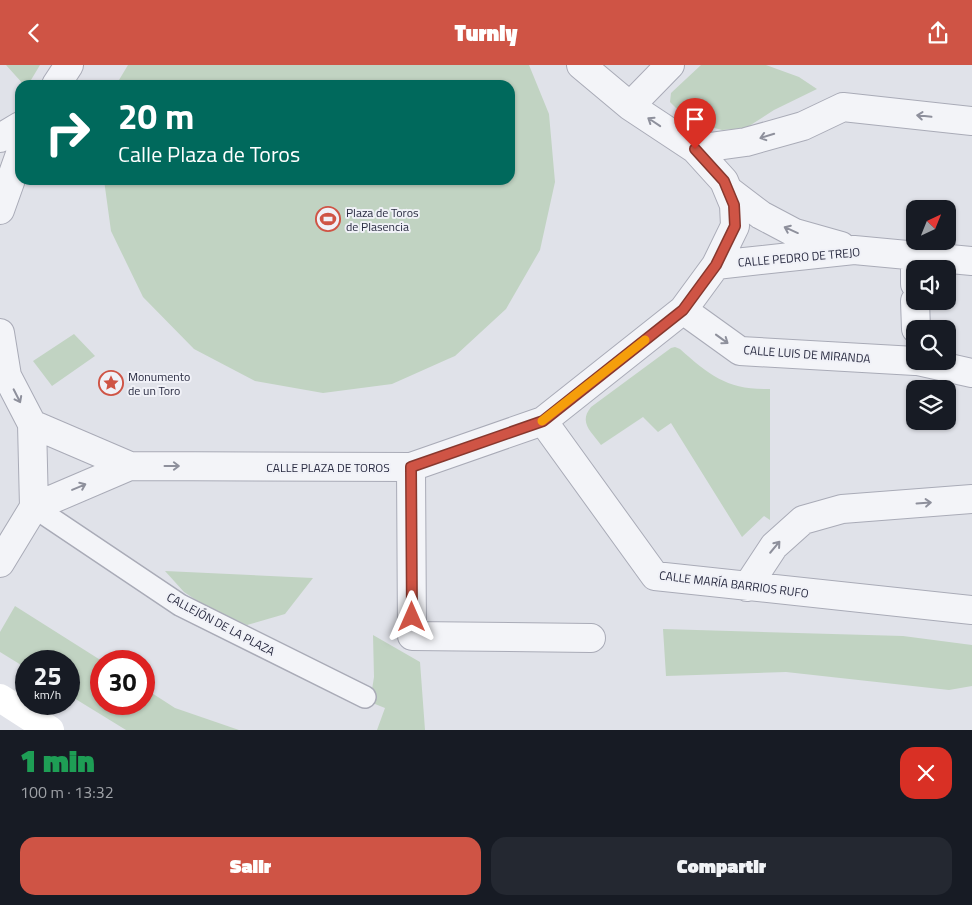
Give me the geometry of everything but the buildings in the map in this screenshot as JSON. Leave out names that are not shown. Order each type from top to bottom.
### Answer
[{"type":"main road","points":[[0,698],[50,730]]},
{"type":"main road","points":[[0,720],[16,730]]},
{"type":"street","points":[[59,80],[69,65]]},
{"type":"street","name":"CALLE PLAZA DE TOROS","points":[[32,424],[130,466],[411,467],[543,421],[683,310],[716,265],[735,226],[734,205],[724,181],[695,149],[630,106],[581,65]]},
{"type":"street","points":[[630,106],[670,65]]},
{"type":"street","points":[[695,149],[746,143],[803,125],[843,107],[972,121]]},
{"type":"street","points":[[0,138],[15,129]]},
{"type":"street","points":[[0,210],[15,169]]},
{"type":"street","points":[[728,191],[761,215],[795,233],[854,250]]},
{"type":"street","name":"CALLE PEDRO DE TREJO","points":[[716,265],[854,250],[972,261]]},
{"type":"street","points":[[915,255],[915,260]]},
{"type":"street","name":"CALLE LUIS DE MIRANDA","points":[[683,310],[740,351],[906,360]]},
{"type":"street","points":[[0,333],[7,376],[32,424],[34,507],[0,563]]},
{"type":"street","name":"CALLE LUIS DE MIRANDA","points":[[956,370],[972,373]]},
{"type":"street","name":"CALLE MARÍA BARRIOS RUFO","points":[[543,421],[655,576],[972,610]]},
{"type":"street","points":[[34,507],[130,466]]},
{"type":"street","points":[[411,467],[412,636],[591,637]]},
{"type":"street","points":[[747,587],[774,546],[803,520],[842,509],[972,499]]},
{"type":"lane","name":"CALLEJÓN DE LA PLAZA","points":[[34,507],[180,605],[365,697]]},
{"type":"green space","points":[[6,65],[40,65],[31,80],[20,80]]},
{"type":"green space","name":"Plaza de Toros de Plasencia","points":[[128,65],[529,65],[549,114],[555,182],[540,250],[506,309],[455,356],[392,384],[323,393],[255,381],[194,349],[143,297],[111,231],[105,185],[515,185],[515,80],[119,80]]},
{"type":"green space","points":[[701,65],[766,65],[799,77],[817,89],[774,110],[746,128],[722,130],[695,123],[670,102],[671,93]]},
{"type":"green space","points":[[74,334],[95,356],[52,386],[33,361]]},
{"type":"green space","points":[[675,347],[711,374],[731,384],[755,389],[770,389],[770,520],[764,516],[742,537],[671,423],[658,432],[643,417],[601,445],[586,423],[587,413],[591,407],[671,348]]},
{"type":"green space","points":[[165,571],[313,578],[285,614],[247,625],[205,606],[184,592]]},
{"type":"green space","points":[[15,606],[90,653],[90,708],[80,702],[80,650],[15,650],[15,661],[0,652],[0,632]]},
{"type":"green space","points":[[663,629],[903,636],[972,645],[972,686],[949,690],[786,672],[666,676]]},
{"type":"green space","points":[[373,635],[420,662],[425,730],[377,730],[385,708],[370,702],[374,677]]},
{"type":"green space","points":[[155,695],[175,708],[239,730],[126,730],[102,715],[155,715]]},
{"type":"slow traffic","points":[[542,421],[645,340]]},
{"type":"place","name":"Plaza de Toros de Plasencia","points":[[328,219]]},
{"type":"place","name":"Monumento de un Toro","points":[[111,383]]},
{"type":"route","points":[[412,617],[411,467],[543,421],[683,310],[716,265],[735,226],[734,205],[724,181],[695,149]]}]
